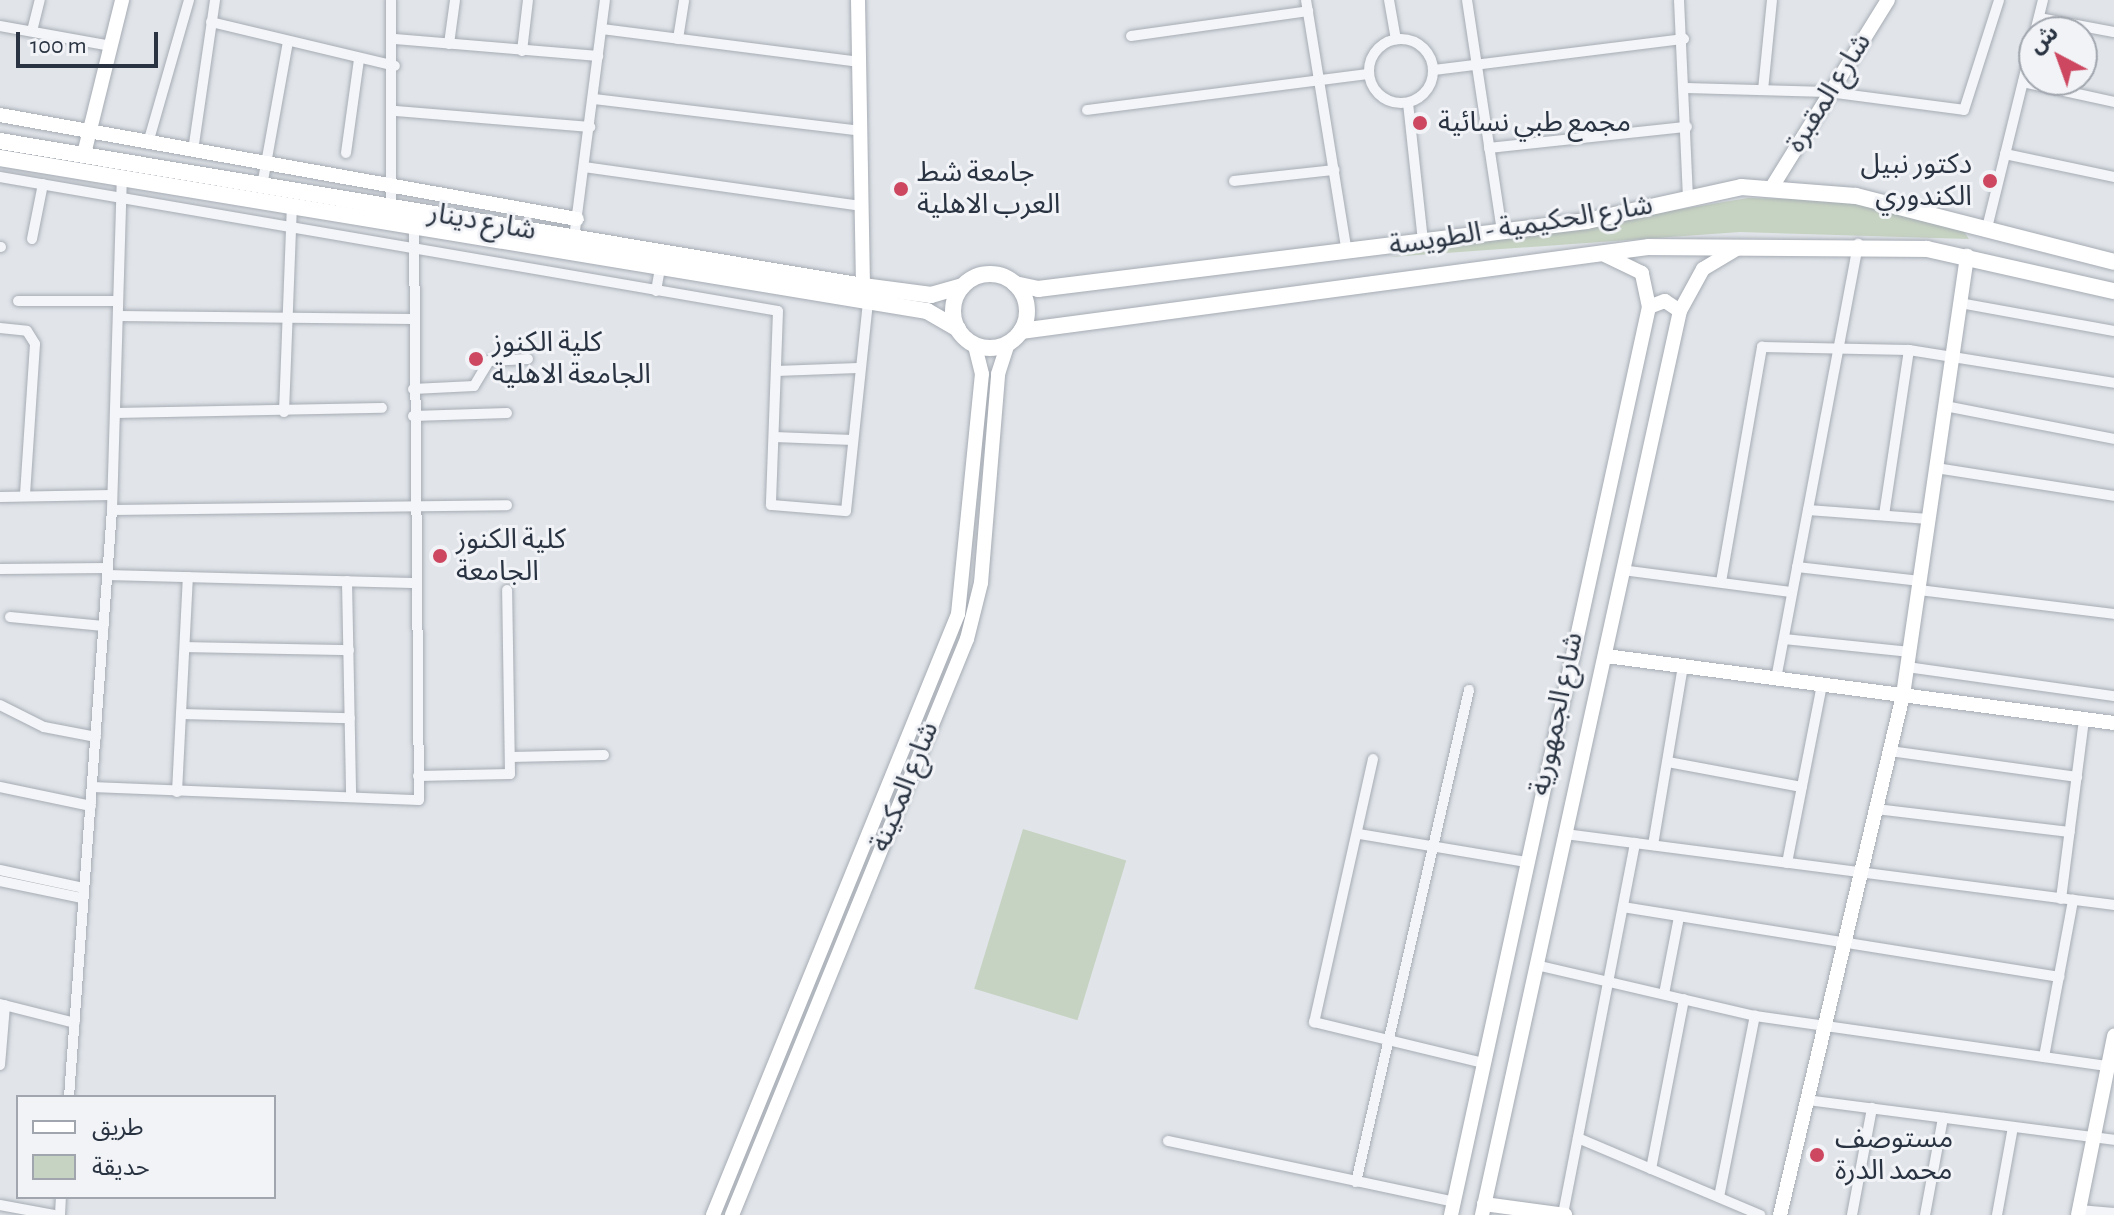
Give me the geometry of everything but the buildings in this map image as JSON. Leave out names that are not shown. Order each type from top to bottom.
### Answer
[{"type":"main road","points":[[84,154],[122,0]]},
{"type":"main road","points":[[858,0],[865,294]]},
{"type":"main road","name":"شارع المقبرة","points":[[1772,187],[1828,92],[1888,0]]},
{"type":"main road","points":[[0,115],[266,166],[391,197],[577,219]]},
{"type":"main road","name":"شارع دينار","points":[[0,141],[262,186],[391,197],[574,238],[865,294],[941,315],[958,329]]},
{"type":"main road","name":"شارع دينار","points":[[0,158],[292,207],[414,224],[660,268],[865,294],[931,295],[963,286]]},
{"type":"main road","name":"شارع الحكيمية - الطويسة","points":[[1015,284],[1038,289],[1307,258],[1502,232],[1688,197],[1772,187],[1844,193],[1986,232],[2114,262]]},
{"type":"main road","name":"شارع الحكيمية - الطويسة","points":[[1021,331],[1310,288],[1589,253],[1746,245],[1858,244],[1967,256],[2114,291]]},
{"type":"main road","name":"شارع الجمهورية","points":[[1483,1209],[1680,311],[1703,269],[1746,245]]},
{"type":"main road","points":[[2059,278],[2064,250]]},
{"type":"main road","name":"شارع الجمهورية","points":[[1452,1209],[1649,307],[1647,283],[1633,264],[1589,253]]},
{"type":"main road","points":[[1780,1215],[1903,695],[1967,256]]},
{"type":"main road","points":[[1307,258],[1297,271],[1310,288]]},
{"type":"main road","points":[[2089,285],[2087,270],[2097,258]]},
{"type":"main road","points":[[984,275],[1015,284],[1027,307],[1021,331],[1008,343],[975,345],[958,329],[953,307],[963,286],[984,275]]},
{"type":"main road","points":[[1649,307],[1665,301],[1680,311]]},
{"type":"main road","name":"شارع المكينة","points":[[713,1215],[976,610],[998,374],[1008,343]]},
{"type":"main road","name":"شارع المكينة","points":[[732,1215],[958,614],[982,374],[975,345]]},
{"type":"main road","points":[[1606,656],[2114,723]]},
{"type":"main road","points":[[2078,1212],[2111,1067],[2114,1036]]},
{"type":"main road","points":[[1483,1209],[1564,1215]]},
{"type":"street","points":[[32,31],[40,0]]},
{"type":"street","points":[[148,143],[189,0]]},
{"type":"street","points":[[193,151],[215,0]]},
{"type":"street","points":[[391,0],[396,111],[391,197]]},
{"type":"street","points":[[449,44],[455,0]]},
{"type":"street","points":[[522,51],[528,0]]},
{"type":"street","points":[[574,238],[605,0]]},
{"type":"street","points":[[678,39],[684,0]]},
{"type":"street","points":[[1389,0],[1396,39]]},
{"type":"street","points":[[1467,0],[1502,232]]},
{"type":"street","points":[[1679,0],[1684,39],[1688,197]]},
{"type":"street","points":[[1763,90],[1772,0]]},
{"type":"street","points":[[1686,88],[1828,92],[1964,110],[1999,0]]},
{"type":"street","points":[[1131,36],[1307,6],[1347,252]]},
{"type":"street","points":[[211,22],[395,66]]},
{"type":"street","points":[[0,26],[111,46]]},
{"type":"street","points":[[602,29],[858,62]]},
{"type":"street","points":[[395,39],[598,56]]},
{"type":"street","points":[[1396,39],[1426,50],[1434,70],[1424,95],[1408,103],[1378,94],[1369,74],[1379,48],[1396,39]]},
{"type":"street","points":[[1434,70],[1684,39]]},
{"type":"street","points":[[262,186],[288,42]]},
{"type":"street","points":[[346,153],[359,59]]},
{"type":"street","points":[[1087,110],[1369,74]]},
{"type":"street","points":[[1986,232],[2020,96]]},
{"type":"street","points":[[2087,96],[2114,102]]},
{"type":"street","points":[[594,99],[861,131]]},
{"type":"street","points":[[1408,103],[1423,242]]},
{"type":"street","points":[[396,111],[590,127]]},
{"type":"street","points":[[1489,148],[1687,127]]},
{"type":"street","points":[[2005,154],[2114,177]]},
{"type":"street","points":[[584,167],[862,206]]},
{"type":"street","points":[[1234,181],[1334,170]]},
{"type":"street","points":[[0,177],[415,245],[778,311],[771,505],[846,511],[865,294]]},
{"type":"street","points":[[69,1095],[112,510],[122,178]]},
{"type":"street","points":[[32,239],[43,184]]},
{"type":"street","points":[[284,412],[283,317],[292,207]]},
{"type":"street","points":[[92,787],[419,800],[412,583],[414,224]]},
{"type":"street","points":[[1776,679],[1858,244]]},
{"type":"street","points":[[656,291],[660,268]]},
{"type":"street","points":[[18,301],[118,301]]},
{"type":"street","points":[[1960,303],[2114,331]]},
{"type":"street","points":[[118,316],[413,319]]},
{"type":"street","points":[[0,328],[27,331],[35,344],[25,495]]},
{"type":"street","points":[[1721,582],[1762,347],[1909,350],[2114,383]]},
{"type":"street","points":[[1884,515],[1909,350]]},
{"type":"street","points":[[413,389],[474,386],[489,361],[528,359]]},
{"type":"street","points":[[776,371],[858,368]]},
{"type":"street","points":[[1945,406],[2114,439]]},
{"type":"street","points":[[115,413],[382,408]]},
{"type":"street","points":[[413,416],[507,413]]},
{"type":"street","points":[[774,437],[853,440]]},
{"type":"street","points":[[1936,468],[2114,496]]},
{"type":"street","points":[[0,497],[112,495]]},
{"type":"street","points":[[112,510],[507,505]]},
{"type":"street","points":[[1808,510],[1929,519]]},
{"type":"street","points":[[1797,567],[2114,614]]},
{"type":"street","points":[[0,569],[412,583]]},
{"type":"street","points":[[1622,570],[1792,592]]},
{"type":"street","points":[[177,792],[188,577]]},
{"type":"street","points":[[347,581],[351,796]]},
{"type":"street","points":[[418,776],[510,774],[507,590]]},
{"type":"street","points":[[10,617],[104,626]]},
{"type":"street","points":[[1784,639],[2114,696]]},
{"type":"street","points":[[186,647],[349,650]]},
{"type":"street","points":[[1653,845],[1683,666]]},
{"type":"street","points":[[1787,863],[1822,685]]},
{"type":"street","points":[[1356,1182],[1429,847],[1469,690]]},
{"type":"street","points":[[0,705],[44,727],[96,737]]},
{"type":"street","points":[[181,714],[350,718]]},
{"type":"street","points":[[2061,899],[2084,719]]},
{"type":"street","points":[[1890,751],[2077,777]]},
{"type":"street","points":[[510,757],[604,755]]},
{"type":"street","points":[[1373,759],[1359,834],[1314,1022],[1387,1043],[1483,1063]]},
{"type":"street","points":[[1668,762],[1802,787]]},
{"type":"street","points":[[0,787],[91,806]]},
{"type":"street","points":[[1876,809],[2070,832]]},
{"type":"street","points":[[1359,834],[1526,862]]},
{"type":"street","points":[[1565,834],[2114,905]]},
{"type":"street","points":[[1564,1215],[1606,981],[1635,843]]},
{"type":"street","points":[[0,870],[82,893]]},
{"type":"street","points":[[0,881],[82,893]]},
{"type":"street","points":[[2044,1057],[2073,900]]},
{"type":"street","points":[[1623,907],[1843,947],[2059,977]]},
{"type":"street","points":[[1664,994],[1679,917]]},
{"type":"street","points":[[1536,965],[1755,1016],[2111,1067]]},
{"type":"street","points":[[1651,1169],[1684,999]]},
{"type":"street","points":[[0,1065],[3,1004],[75,1023]]},
{"type":"street","points":[[1719,1197],[1755,1016]]},
{"type":"street","points":[[1807,1100],[2114,1140]]},
{"type":"street","points":[[1852,1215],[1872,1108]]},
{"type":"street","points":[[1925,1215],[1943,1118]]},
{"type":"street","points":[[1997,1215],[2013,1127]]},
{"type":"street","points":[[1578,1138],[1760,1215]]},
{"type":"street","points":[[1168,1141],[1356,1182],[1452,1209]]},
{"type":"street","points":[[0,1205],[57,1215]]},
{"type":"street","points":[[2078,1212],[2114,1213]]},
{"type":"green space","points":[[1748,198],[1844,200],[1963,230],[1969,239],[1740,232],[1390,257]]},
{"type":"green space","points":[[1023,829],[1126,861],[1077,1020],[974,989]]},
{"type":"place","name":"مجمع طبي نسائية","points":[[1420,123]]},
{"type":"place","name":"دكتور نبيل الكندوري","points":[[1990,181]]},
{"type":"place","name":"جامعة شط العرب الاهلية","points":[[901,189]]},
{"type":"place","name":"كلية الكنوز الجامعة الاهلية","points":[[476,359]]},
{"type":"place","name":"كلية الكنوز الجامعة","points":[[440,556]]},
{"type":"place","name":"مستوصف محمد الدرة","points":[[1817,1155]]}]
